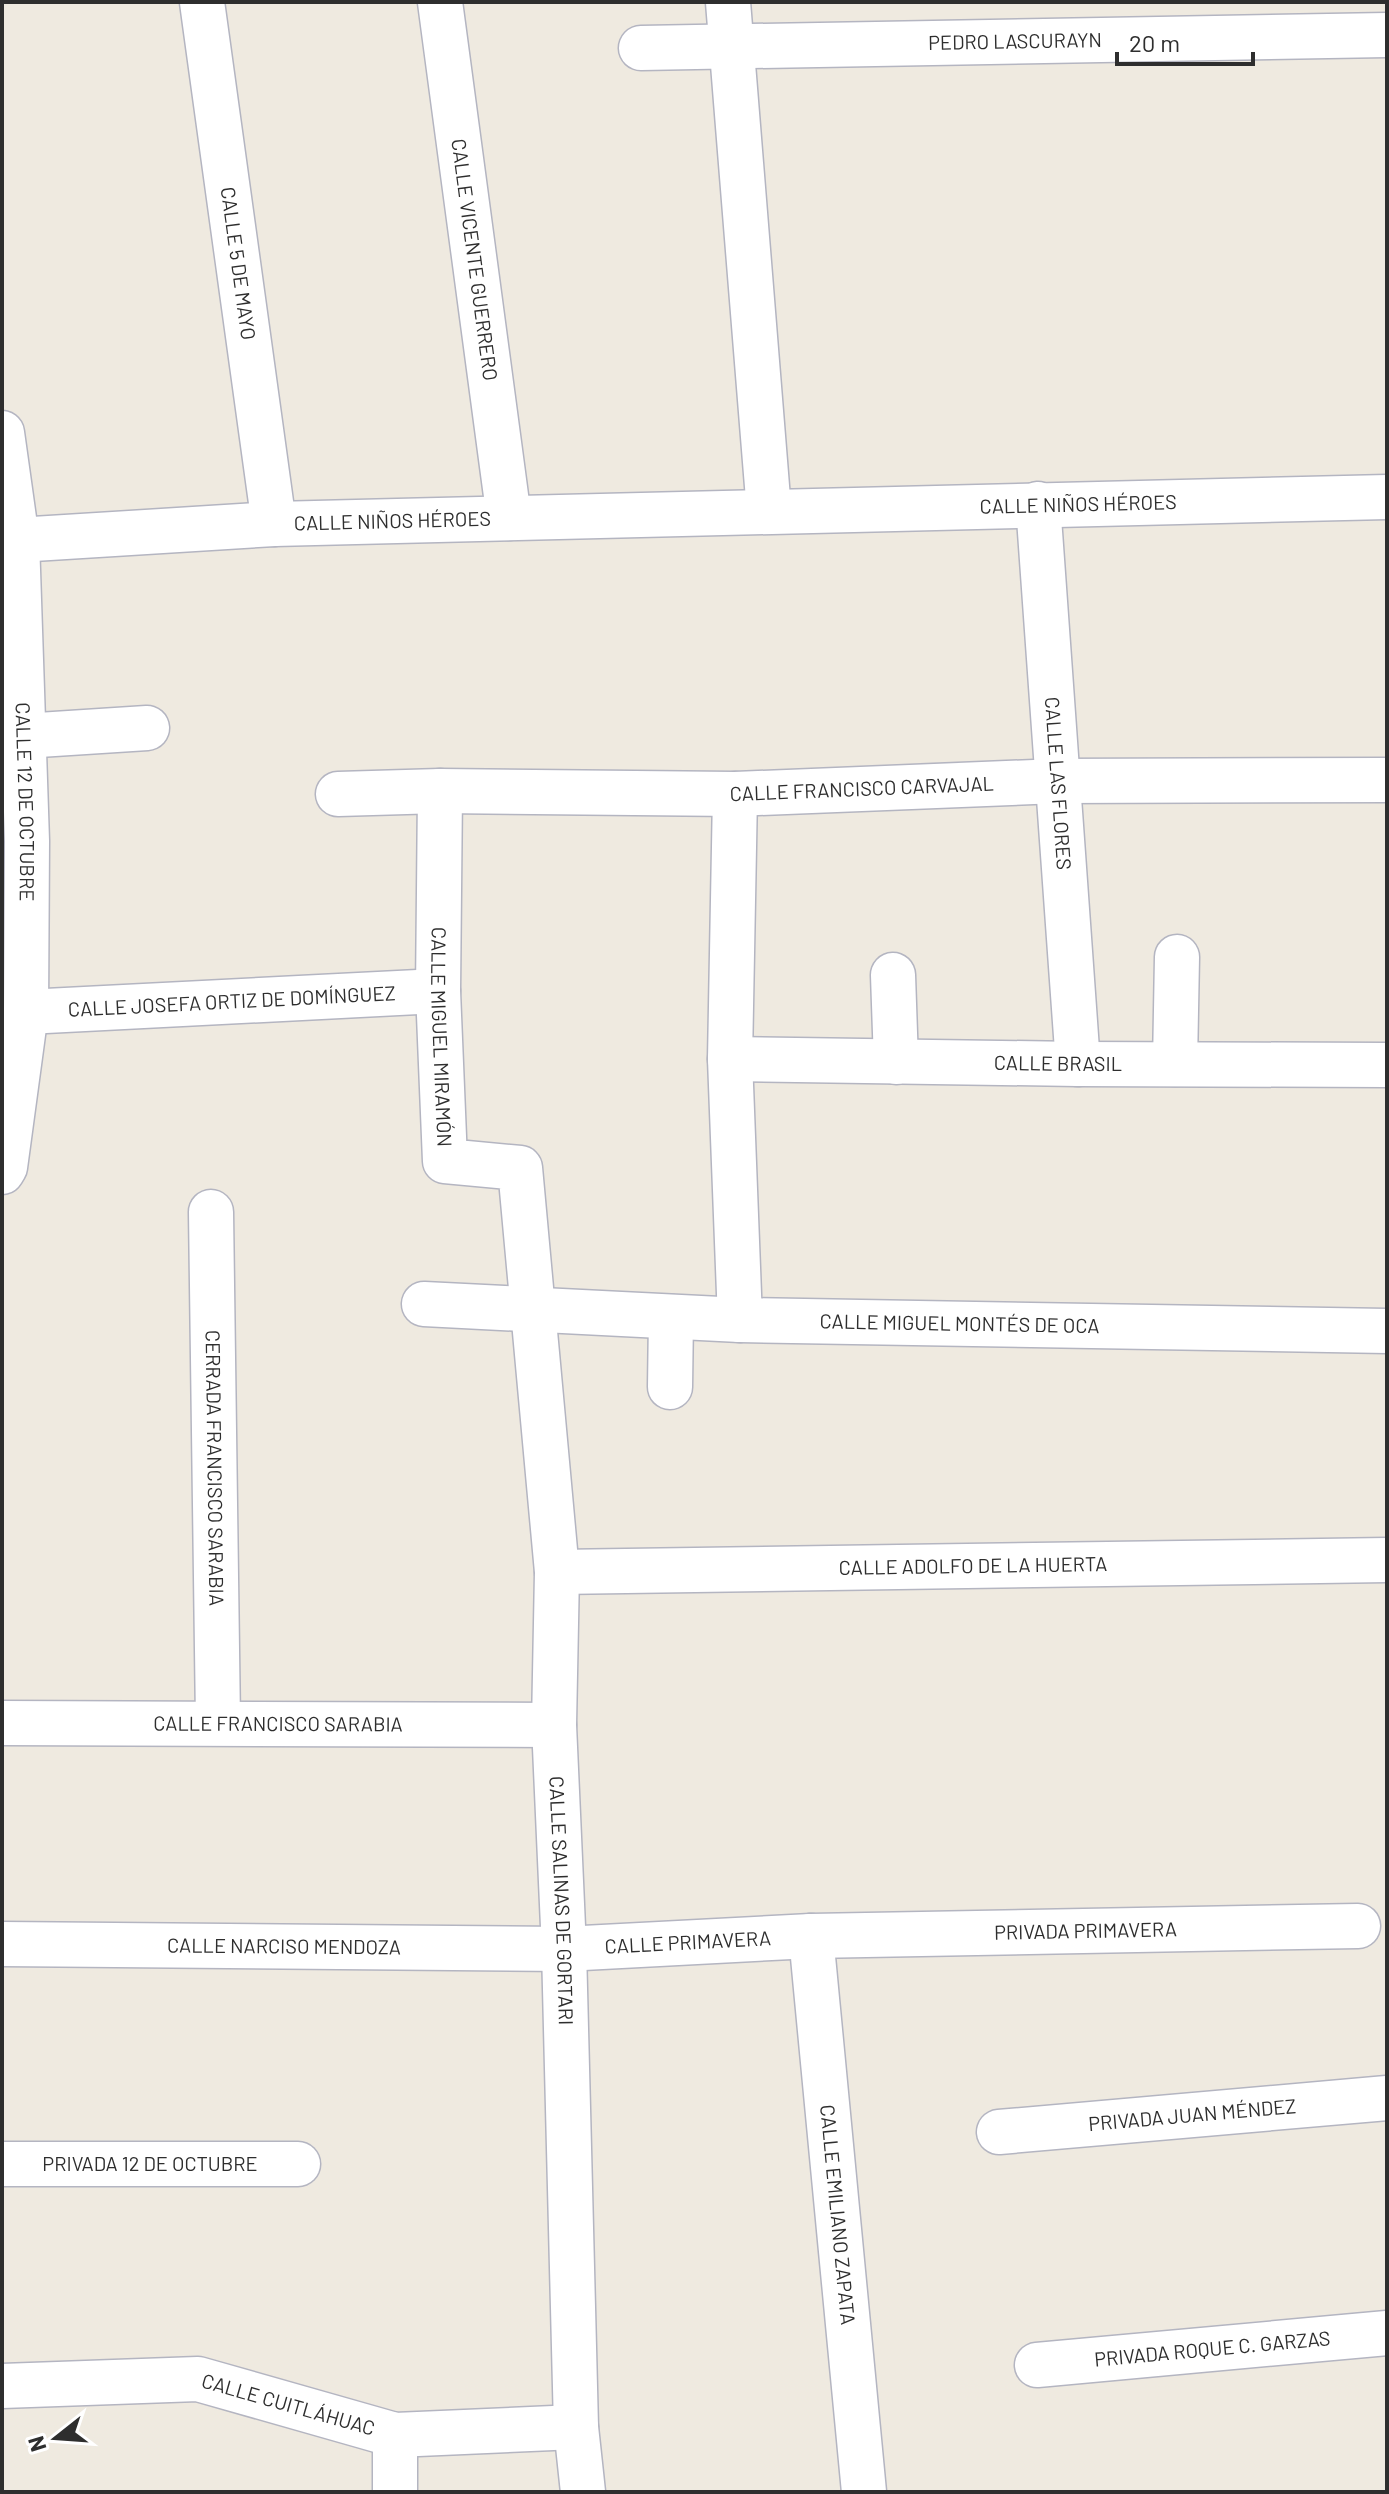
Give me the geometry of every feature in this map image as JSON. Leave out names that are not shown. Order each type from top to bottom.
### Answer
[{"type":"street","name":"CALLE 5 DE MAYO","points":[[202,2],[274,524]]},
{"type":"street","name":"CALLE VICENTE GUERRERO","points":[[440,2],[509,518]]},
{"type":"street","points":[[728,2],[769,511]]},
{"type":"street","name":"PEDRO LASCURAYN","points":[[641,48],[1387,35]]},
{"type":"street","name":"CALLE 12 DE OCTUBRE","points":[[2,433],[17,540],[27,841],[26,1012],[2,1172]]},
{"type":"street","name":"CALLE NIÑOS HÉROES","points":[[17,540],[274,524],[1387,497]]},
{"type":"street","name":"CALLE LAS FLORES","points":[[1038,504],[1078,1064]]},
{"type":"street","points":[[23,736],[147,728]]},
{"type":"street","name":"CALLE FRANCISCO CARVAJAL","points":[[338,794],[440,791],[735,794],[1058,781],[1387,780]]},
{"type":"street","name":"CALLE MIGUEL MIRAMÓN","points":[[440,791],[438,991],[445,1161],[520,1168],[533,1310]]},
{"type":"street","points":[[735,794],[730,1059],[740,1320]]},
{"type":"street","points":[[1175,1064],[1177,957]]},
{"type":"street","points":[[893,975],[896,1062]]},
{"type":"street","name":"CALLE JOSEFA ORTIZ DE DOMÍNGUEZ","points":[[26,1012],[438,991]]},
{"type":"street","name":"CALLE BRASIL","points":[[730,1059],[1387,1065]]},
{"type":"street","name":"CERRADA FRANCISCO SARABIA","points":[[211,1212],[218,1722]]},
{"type":"street","name":"CALLE MIGUEL MONTÉS DE OCA","points":[[424,1304],[740,1320],[1387,1331]]},
{"type":"street","name":"CALLE SALINAS DE GORTARI","points":[[533,1310],[557,1572],[554,1725],[564,1949],[576,2427],[583,2492]]},
{"type":"street","points":[[670,1387],[671,1317]]},
{"type":"street","name":"CALLE ADOLFO DE LA HUERTA","points":[[557,1572],[1387,1560]]},
{"type":"street","name":"CALLE FRANCISCO SARABIA","points":[[2,1723],[554,1725]]},
{"type":"street","name":"PRIVADA PRIMAVERA","points":[[811,1936],[1358,1926]]},
{"type":"street","name":"CALLE PRIMAVERA","points":[[564,1949],[811,1936]]},
{"type":"street","name":"CALLE EMILIANO ZAPATA","points":[[811,1936],[864,2492]]},
{"type":"street","name":"CALLE NARCISO MENDOZA","points":[[2,1944],[564,1949]]},
{"type":"street","name":"PRIVADA JUAN MÉNDEZ","points":[[999,2132],[1387,2098]]},
{"type":"street","name":"PRIVADA 12 DE OCTUBRE","points":[[2,2164],[298,2164]]},
{"type":"street","name":"PRIVADA ROQUE C. GARZAS","points":[[1037,2365],[1387,2333]]},
{"type":"street","name":"CALLE CUITLÁHUAC","points":[[2,2386],[198,2379],[395,2435],[576,2427]]},
{"type":"street","points":[[395,2435],[395,2492]]}]
